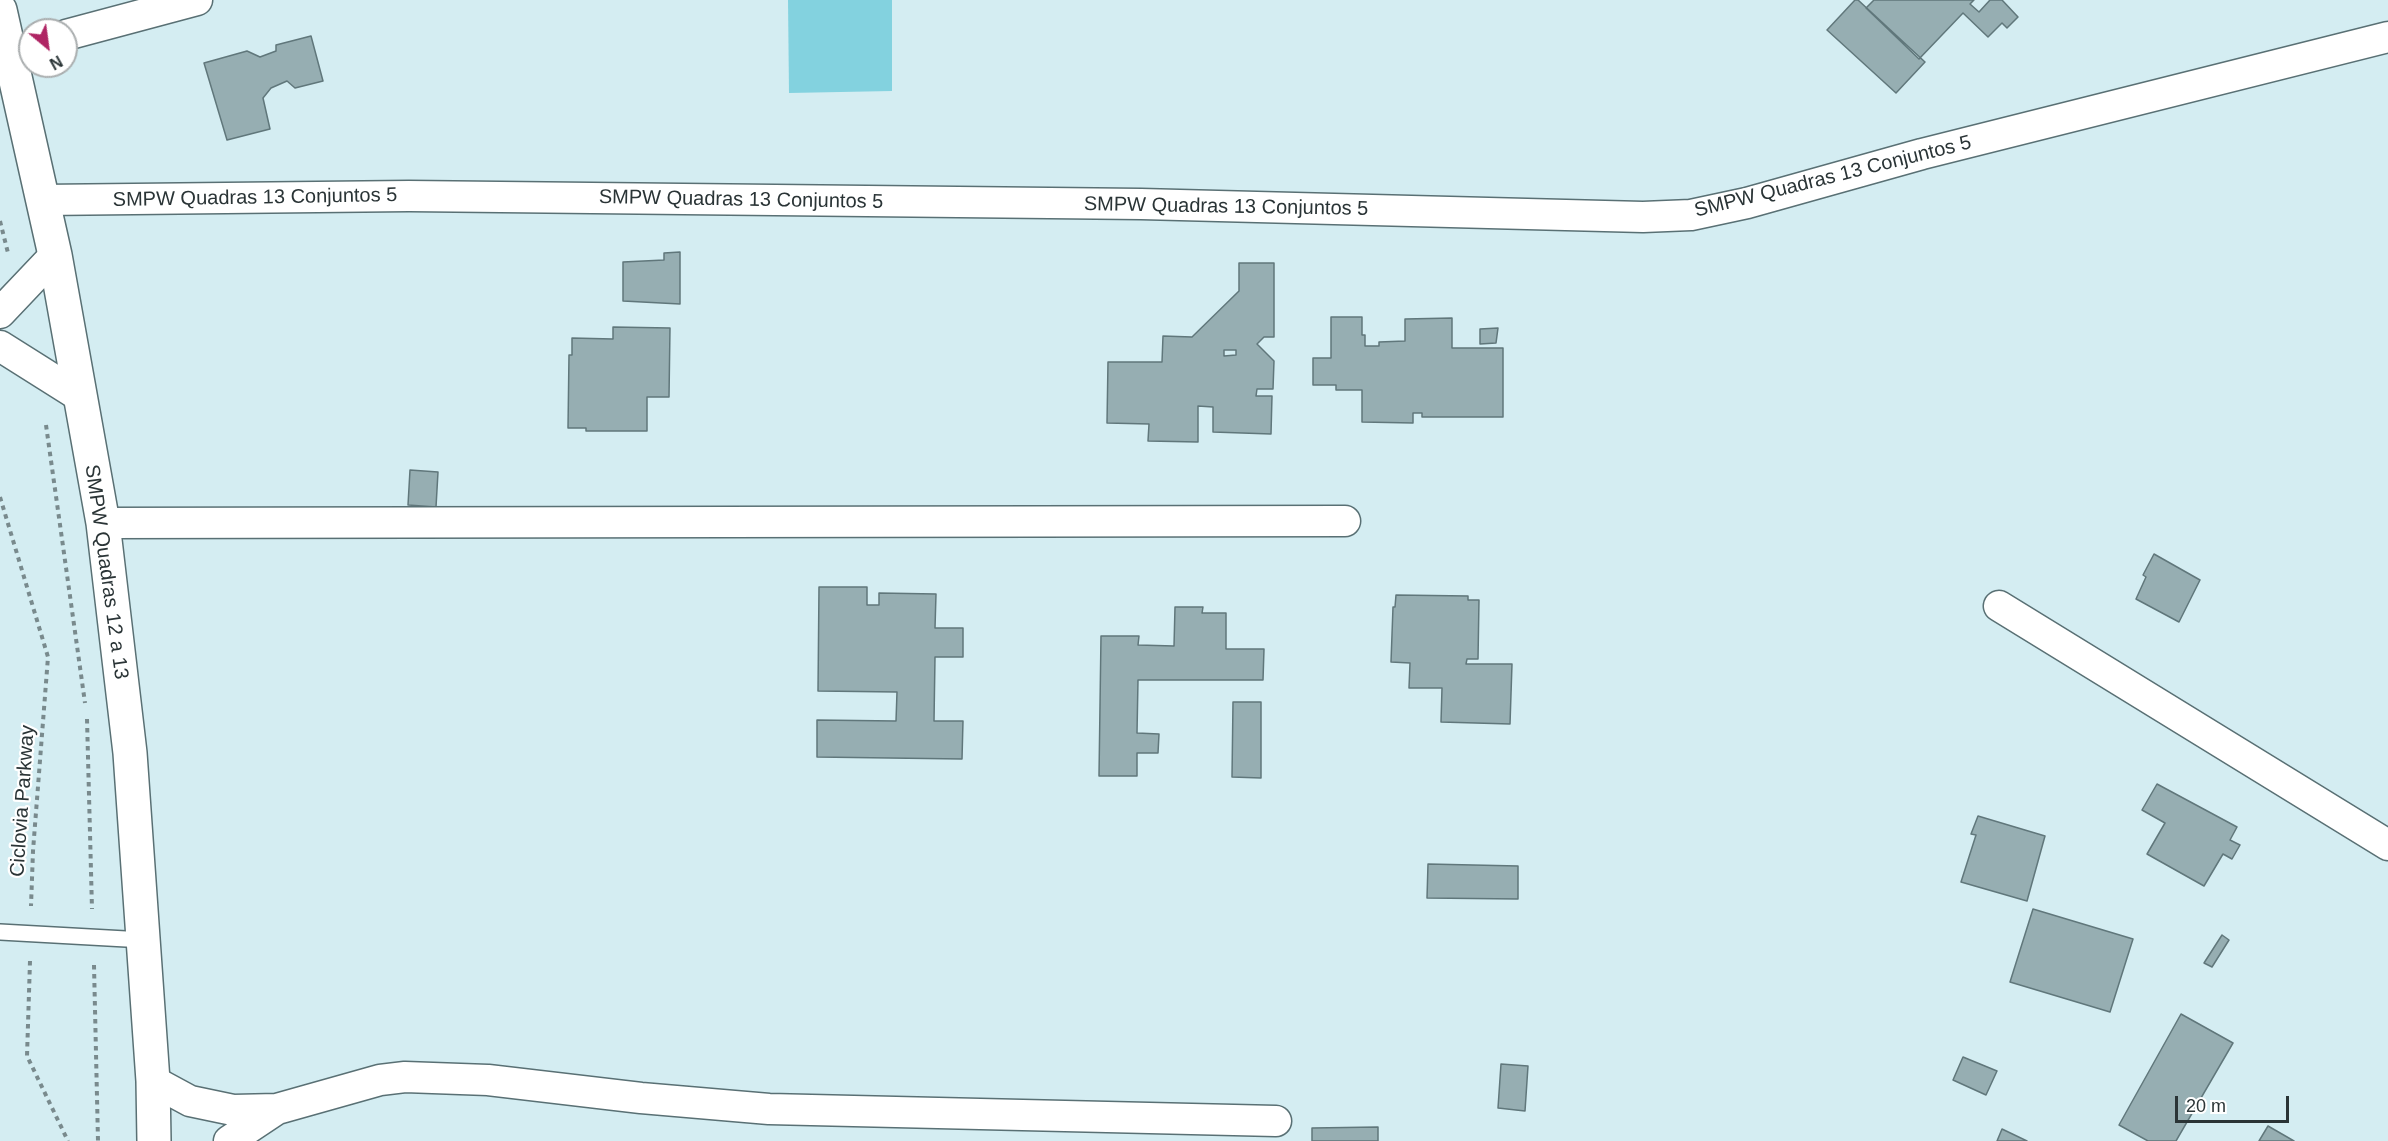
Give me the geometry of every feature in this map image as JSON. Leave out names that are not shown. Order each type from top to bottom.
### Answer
[{"type":"street","points":[[78,32],[197,0]]},
{"type":"street","name":"SMPW Quadras 12 a 13","points":[[0,10],[18,46]]},
{"type":"street","name":"SMPW Quadras 13 Conjuntos 5","points":[[42,200],[409,196],[1141,204],[1642,217],[1691,215],[1747,203],[1922,154],[2388,37]]},
{"type":"street","name":"SMPW Quadras 12 a 13","points":[[24,78],[42,200],[55,255],[103,524],[130,753],[153,1081],[154,1141]]},
{"type":"street","points":[[9,304],[55,255]]},
{"type":"street","points":[[0,346],[81,397]]},
{"type":"street","points":[[103,524],[1345,520]]},
{"type":"street","points":[[1999,606],[2388,845]]},
{"type":"street","points":[[153,1081],[190,1101],[233,1110],[277,1109],[380,1080],[405,1077],[488,1080],[641,1098],[769,1109],[1276,1121]]},
{"type":"street","points":[[229,1141],[277,1109]]},
{"type":"lane","points":[[0,932],[144,940]]},
{"type":"path","points":[[0,221],[9,304]]},
{"type":"path","points":[[34,366],[41,395],[85,705]]},
{"type":"path","name":"Ciclovia Parkway","points":[[0,497],[48,657],[33,851],[27,1056],[68,1141]]},
{"type":"path","points":[[87,717],[98,1141]]},
{"type":"shaded area","points":[[788,0],[892,0],[892,91],[789,93]]},
{"type":"building","points":[[1855,0],[1858,0],[1925,62],[1896,93],[1827,30]]},
{"type":"building","points":[[1874,0],[1974,0],[1970,4],[1979,12],[1990,0],[2002,0],[2018,17],[2007,28],[2002,23],[1988,37],[1963,13],[1919,59],[1866,8]]},
{"type":"building","points":[[311,36],[323,81],[295,88],[287,81],[271,88],[263,98],[270,129],[227,140],[204,63],[247,51],[260,57],[276,51],[276,45]]},
{"type":"building","points":[[680,252],[680,304],[623,301],[623,262],[664,260],[664,253]]},
{"type":"building","points":[[1239,263],[1274,263],[1274,337],[1264,337],[1257,344],[1274,361],[1273,389],[1257,389],[1256,396],[1272,396],[1271,434],[1213,432],[1213,407],[1198,406],[1198,442],[1148,441],[1149,424],[1107,423],[1108,362],[1162,362],[1163,336],[1192,337],[1239,291]],"holes":[[[1224,350],[1236,350],[1236,355],[1224,356]]]},
{"type":"building","points":[[1331,317],[1362,317],[1362,335],[1365,335],[1365,346],[1379,346],[1379,342],[1405,341],[1405,319],[1452,318],[1452,348],[1503,348],[1503,417],[1422,417],[1422,413],[1413,413],[1413,423],[1362,422],[1362,390],[1336,390],[1336,385],[1313,385],[1313,358],[1331,358]]},
{"type":"building","points":[[613,327],[670,328],[669,397],[647,397],[647,431],[586,431],[586,428],[568,428],[569,355],[572,355],[572,338],[613,339]]},
{"type":"building","points":[[1498,328],[1496,343],[1480,344],[1480,329]]},
{"type":"building","points":[[410,470],[438,472],[436,507],[408,505]]},
{"type":"building","points":[[2154,554],[2200,580],[2179,622],[2136,599],[2146,577],[2143,575]]},
{"type":"building","points":[[819,587],[867,587],[867,605],[879,605],[879,593],[936,594],[935,628],[963,628],[963,657],[935,657],[934,721],[963,721],[962,759],[817,757],[817,720],[896,721],[897,692],[818,691]]},
{"type":"building","points":[[1396,595],[1468,596],[1468,600],[1479,600],[1478,659],[1467,659],[1466,664],[1512,664],[1510,724],[1441,722],[1442,688],[1409,688],[1410,663],[1391,662],[1393,607],[1395,607]]},
{"type":"building","points":[[1175,607],[1203,607],[1202,613],[1226,613],[1226,649],[1264,649],[1263,680],[1138,680],[1137,733],[1159,734],[1158,753],[1137,753],[1137,776],[1099,776],[1101,636],[1139,636],[1138,645],[1174,646]]},
{"type":"building","points":[[1233,702],[1261,702],[1261,778],[1232,777]]},
{"type":"building","points":[[2157,784],[2237,827],[2230,840],[2240,845],[2232,859],[2223,854],[2204,886],[2147,854],[2165,823],[2142,810]]},
{"type":"building","points":[[1978,816],[2045,836],[2027,901],[1961,882],[1976,835],[1971,834]]},
{"type":"building","points":[[1428,864],[1518,866],[1518,899],[1427,898]]},
{"type":"building","points":[[2033,909],[2133,939],[2110,1012],[2010,982]]},
{"type":"building","points":[[2222,935],[2229,940],[2212,967],[2204,963]]},
{"type":"building","points":[[2181,1014],[2233,1043],[2176,1141],[2148,1141],[2119,1125]]},
{"type":"building","points":[[1963,1057],[1997,1071],[1986,1095],[1953,1080]]},
{"type":"building","points":[[1501,1064],[1528,1066],[1525,1111],[1498,1108]]},
{"type":"building","points":[[2268,1126],[2294,1141],[2259,1141]]},
{"type":"building","points":[[1378,1127],[1378,1141],[1312,1141],[1312,1128]]},
{"type":"building","points":[[2002,1129],[2027,1141],[1997,1141]]}]
